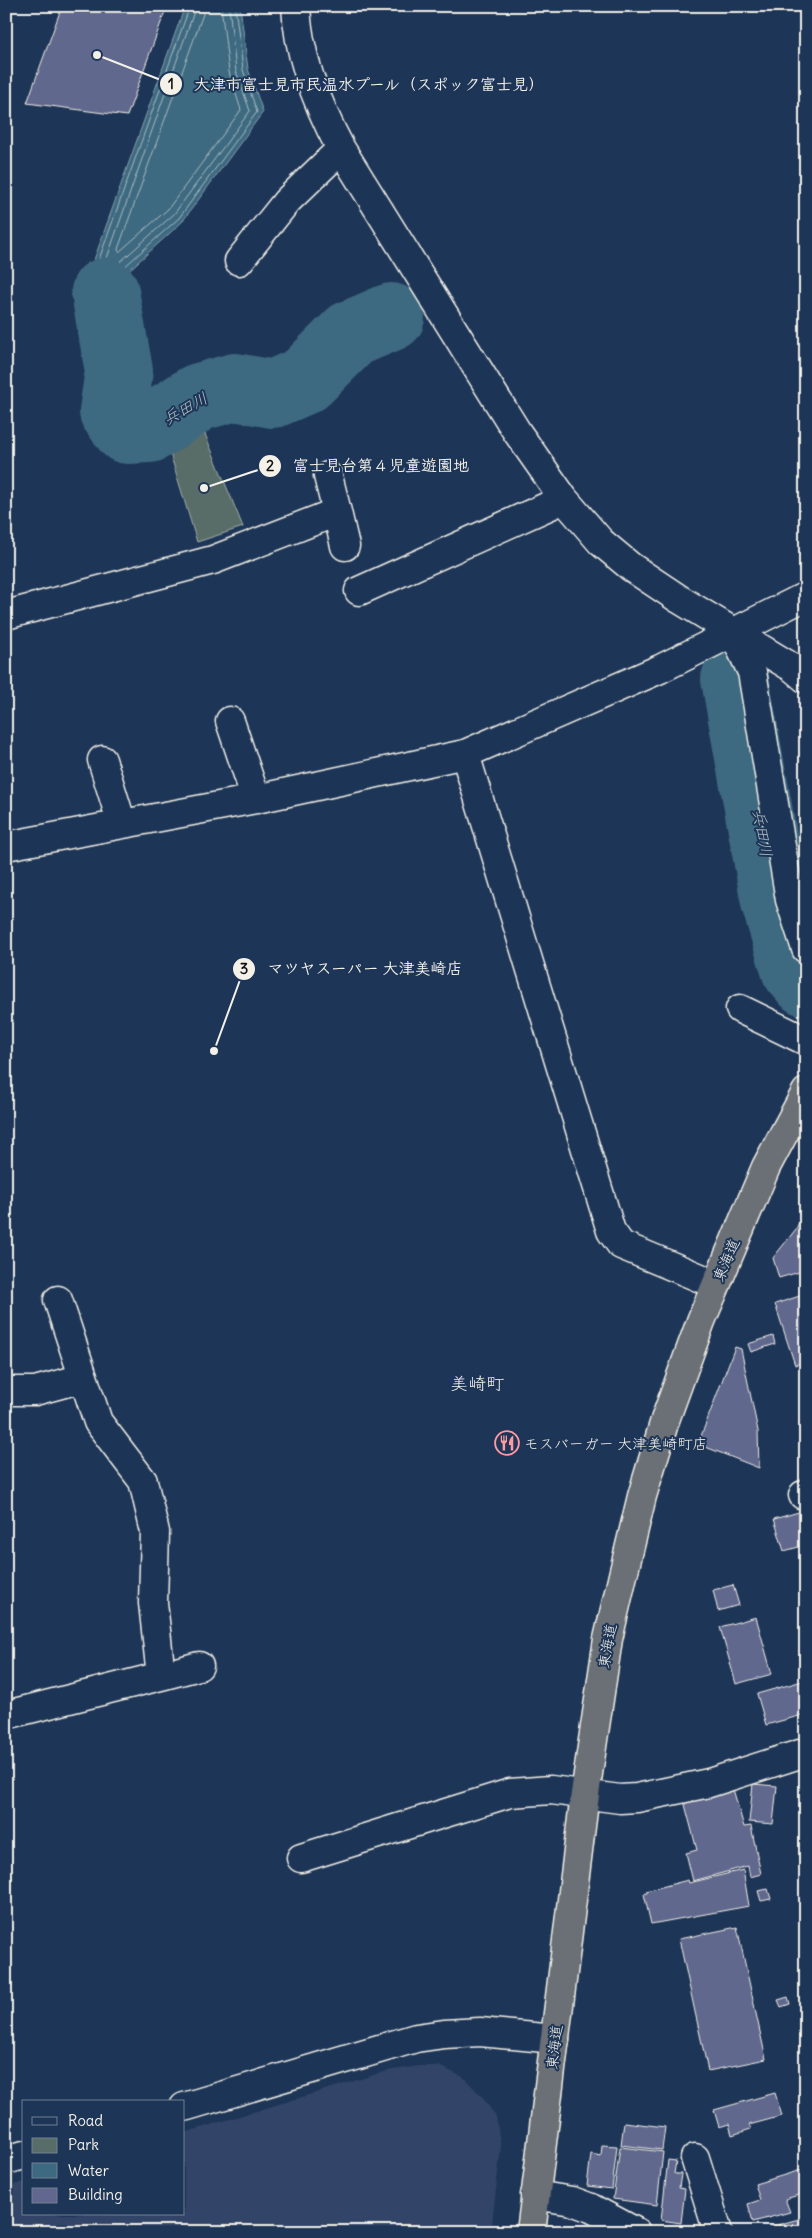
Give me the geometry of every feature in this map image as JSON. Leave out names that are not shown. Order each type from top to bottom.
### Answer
[{"type":"highway","name":"東海道","points":[[531,2232],[585,1794],[608,1639],[642,1496],[665,1420],[715,1284],[766,1167],[806,1092]]},
{"type":"street","points":[[296,6],[297,24],[307,65],[325,118],[341,149],[517,432],[564,499],[601,542],[631,567],[793,668],[806,679]]},
{"type":"street","points":[[239,261],[288,201],[341,149]]},
{"type":"street","points":[[328,476],[345,546]]},
{"type":"street","points":[[359,591],[564,499]]},
{"type":"street","points":[[6,615],[213,560],[337,512]]},
{"type":"street","points":[[6,846],[256,799],[465,754],[660,669],[806,596]]},
{"type":"street","points":[[733,632],[752,672],[790,900],[806,949]]},
{"type":"street","points":[[230,722],[256,799]]},
{"type":"street","points":[[465,754],[611,1231],[621,1245],[715,1284]]},
{"type":"street","points":[[102,760],[122,824]]},
{"type":"street","points":[[740,1009],[806,1042]]},
{"type":"street","points":[[58,1300],[98,1422],[144,1481],[155,1532],[153,1603],[162,1676]]},
{"type":"street","points":[[6,1391],[35,1391],[83,1378]]},
{"type":"street","points":[[6,1716],[199,1666]]},
{"type":"street","points":[[301,1858],[510,1793],[551,1790],[636,1798],[709,1782],[806,1752]]},
{"type":"street","points":[[185,2107],[416,2038],[480,2032],[555,2039]]},
{"type":"street","points":[[6,2160],[22,2156]]},
{"type":"street","points":[[695,2158],[718,2232]]},
{"type":"street","points":[[535,2195],[578,2203],[636,2232]]},
{"type":"shaded area","points":[[419,2066],[439,2066],[463,2077],[482,2096],[496,2117],[501,2147],[491,2232],[6,2232],[6,2187],[22,2183],[22,2216],[185,2216],[185,2133],[387,2071]]},
{"type":"green space","points":[[200,422],[243,527],[197,542],[169,450]]},
{"type":"water","points":[[185,6],[240,6],[248,69],[263,112],[182,222],[105,292],[85,285]]},
{"type":"building","points":[[62,6],[167,6],[127,116],[27,103]]},
{"type":"building","points":[[806,1207],[806,1270],[779,1278],[773,1258],[796,1229]]},
{"type":"building","points":[[806,1294],[806,1361],[795,1365],[775,1304]]},
{"type":"building","points":[[773,1336],[775,1344],[751,1352],[748,1344]]},
{"type":"building","points":[[735,1347],[741,1349],[758,1431],[759,1468],[698,1444]]},
{"type":"building","points":[[806,1510],[806,1545],[784,1551],[774,1519]]},
{"type":"building","points":[[733,1585],[739,1605],[718,1611],[713,1590]]},
{"type":"building","points":[[756,1617],[772,1674],[736,1684],[720,1627]]},
{"type":"building","points":[[806,1680],[806,1714],[766,1725],[757,1694]]},
{"type":"building","points":[[753,1784],[777,1786],[773,1824],[749,1822]]},
{"type":"building","points":[[733,1789],[744,1827],[751,1826],[761,1874],[750,1877],[748,1866],[693,1881],[686,1853],[697,1850],[684,1801]]},
{"type":"building","points":[[743,1870],[749,1906],[651,1924],[644,1894],[647,1893],[646,1891],[688,1880],[689,1883]]},
{"type":"building","points":[[768,1889],[771,1899],[761,1901],[758,1891]]},
{"type":"building","points":[[737,1927],[766,2059],[708,2071],[679,1939]]},
{"type":"building","points":[[788,1997],[790,2004],[781,2007],[778,2000]]},
{"type":"building","points":[[775,2093],[782,2116],[749,2125],[751,2129],[732,2135],[729,2124],[719,2127],[714,2110]]},
{"type":"building","points":[[624,2122],[665,2127],[662,2150],[621,2145]]},
{"type":"building","points":[[602,2145],[617,2146],[612,2189],[587,2186],[591,2154],[601,2156]]},
{"type":"building","points":[[620,2147],[663,2152],[657,2205],[613,2199]]},
{"type":"building","points":[[668,2160],[676,2161],[674,2174],[681,2174],[679,2188],[685,2189],[681,2223],[661,2220]]},
{"type":"building","points":[[801,2170],[806,2193],[785,2199],[790,2212],[753,2222],[748,2204],[760,2200],[755,2184]]},
{"type":"building","points":[[806,2217],[806,2232],[771,2232],[770,2227]]},
{"type":"waterway","name":"兵田川","points":[[105,292],[119,371],[113,411],[127,430],[149,429],[199,397],[235,387],[273,394],[305,380],[351,334],[391,317]]},
{"type":"waterway","name":"兵田川","points":[[735,679],[775,902],[795,969],[806,982]]},
{"type":"place","name":"大津市富士見市民温水プール（スポック富士見）","points":[[97,55]]},
{"type":"place","name":"富士見台第４児童遊園地","points":[[204,488]]},
{"type":"place","name":"マツヤスーパー 大津美崎店","points":[[214,1051]]},
{"type":"place","name":"モスバーガー 大津美崎町店","points":[[507,1443]]},
{"type":"district","name":"美崎町","points":[[477,1383]]}]
